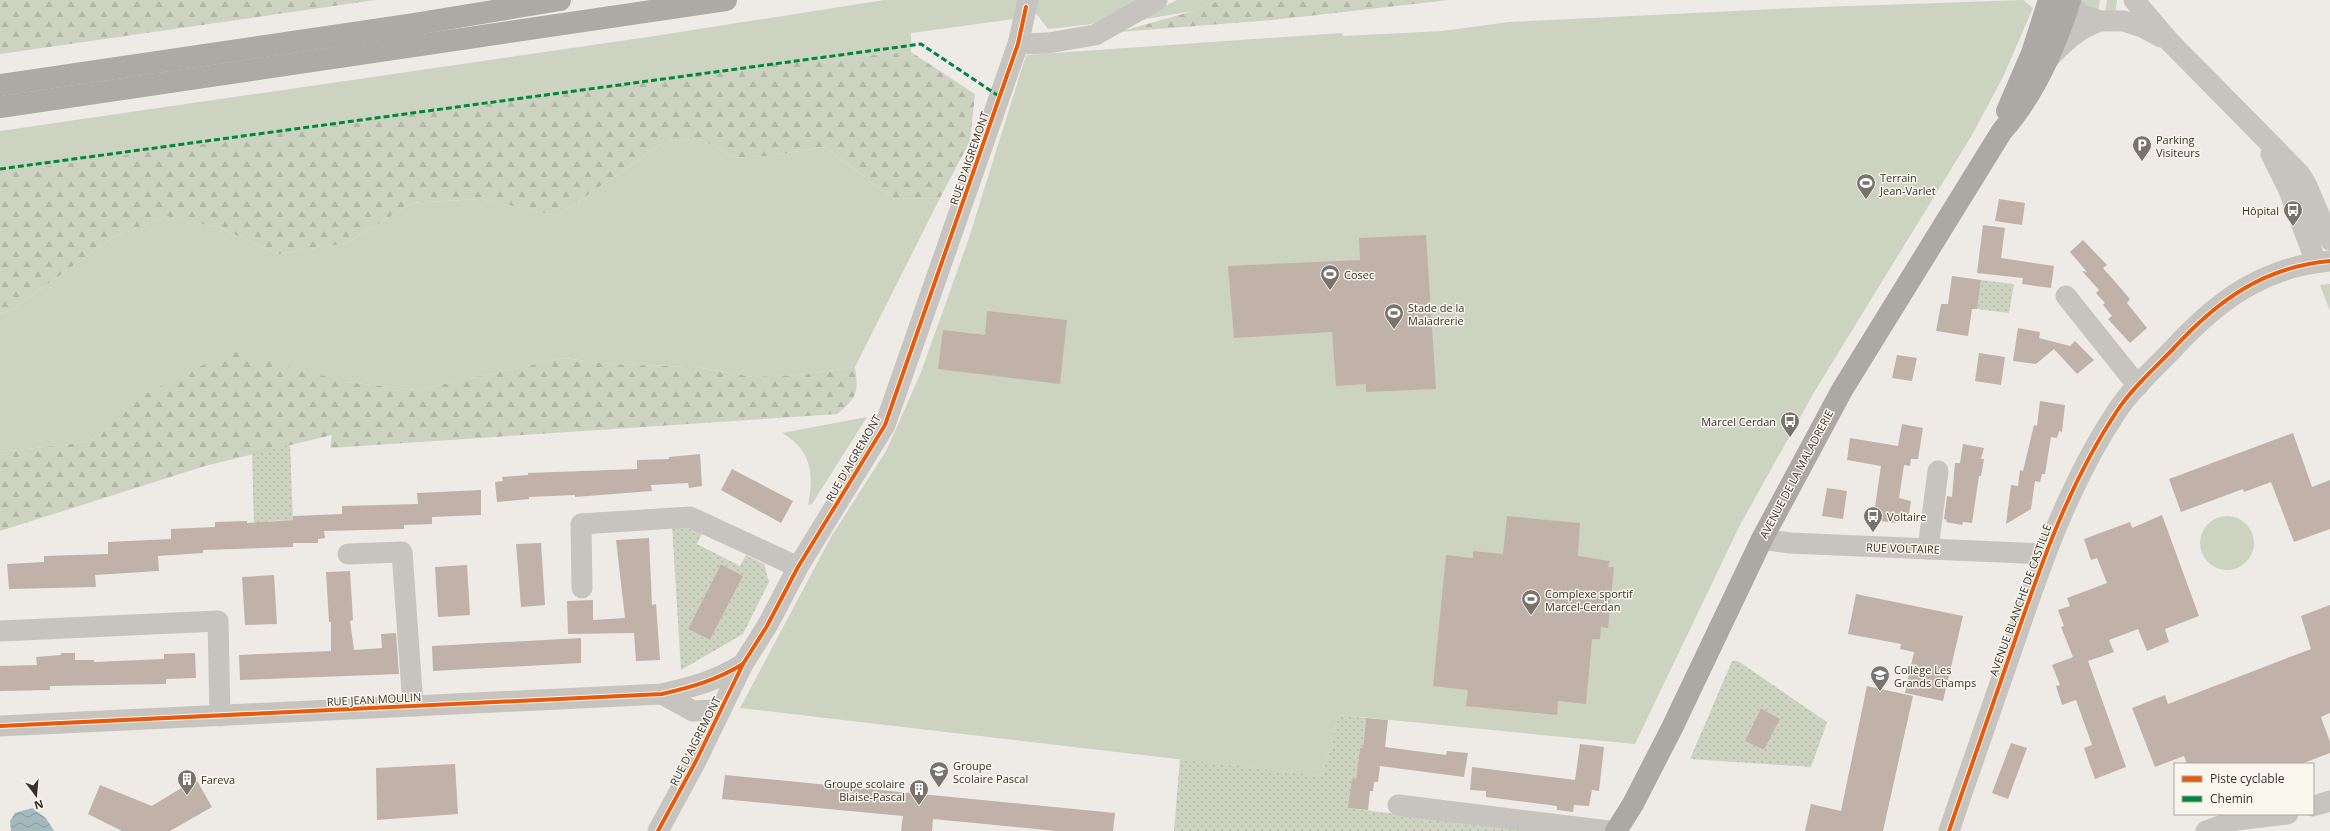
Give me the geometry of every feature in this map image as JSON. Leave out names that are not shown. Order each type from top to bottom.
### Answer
[{"type":"highway","points":[[0,85],[415,24],[560,0]]},
{"type":"highway","points":[[0,107],[726,0]]},
{"type":"main road","name":"AVENUE DE LA MALADRERIE","points":[[1616,831],[1633,804],[1672,728],[1762,538],[1842,390],[2002,131],[2019,112],[2049,58],[2063,1]]},
{"type":"main road","name":"AVENUE DE LA MALADRERIE","points":[[2002,131],[2007,109],[2032,53],[2063,1]]},
{"type":"street","points":[[1018,44],[1048,43],[1095,35],[1158,0]]},
{"type":"street","points":[[2134,0],[2169,41],[2303,179],[2330,240]]},
{"type":"street","points":[[2063,1],[2082,15],[2100,21],[2124,21],[2142,27],[2169,41]]},
{"type":"street","name":"RUE D'AIGREMONT","points":[[658,831],[701,749],[717,712],[767,626],[798,567],[885,425],[1018,44],[1027,3]]},
{"type":"street","points":[[2049,58],[2066,40],[2082,28],[2100,21]]},
{"type":"street","points":[[2260,136],[2284,177],[2323,261]]},
{"type":"street","name":"AVENUE BLANCHE DE CASTILLE","points":[[1949,831],[2044,554],[2082,468],[2118,409],[2194,326],[2242,288],[2280,271],[2323,261]]},
{"type":"street","points":[[2066,296],[2138,386]]},
{"type":"street","points":[[1928,549],[1938,471]]},
{"type":"street","points":[[582,588],[581,524],[690,517],[798,567]]},
{"type":"street","name":"RUE VOLTAIRE","points":[[1762,538],[1790,543],[2044,554]]},
{"type":"street","points":[[348,554],[402,552],[413,706]]},
{"type":"street","points":[[0,631],[218,621],[220,716]]},
{"type":"street","name":"RUE JEAN MOULIN","points":[[0,726],[662,694],[698,686],[722,677],[744,664]]},
{"type":"street","points":[[698,686],[717,712]]},
{"type":"street","points":[[662,694],[693,711],[717,712]]},
{"type":"street","points":[[693,711],[701,749]]},
{"type":"street","points":[[2314,806],[2330,801]]},
{"type":"street","points":[[1398,805],[1609,831]]},
{"type":"street","points":[[2206,831],[2236,820],[2279,815]]},
{"type":"green space","points":[[0,0],[375,0],[0,54]]},
{"type":"green space","points":[[884,0],[1025,0],[1021,18],[911,33],[911,52],[779,63],[0,177],[0,131],[648,37]]},
{"type":"green space","points":[[1037,0],[1140,0],[1092,24],[1048,29],[1035,12]]},
{"type":"green space","points":[[1177,0],[1221,0],[1193,11],[1135,21]]},
{"type":"green space","points":[[1221,0],[1449,0],[1273,20],[1119,32],[1193,11]]},
{"type":"green space","name":"Stade de la Maladrerie","points":[[2023,0],[2033,8],[2003,77],[1972,135],[1813,394],[1739,527],[1635,744],[1339,715],[1322,776],[740,708],[831,537],[886,451],[921,372],[968,241],[1026,55],[1342,33],[1343,36],[1442,31],[1509,22],[1794,8]]},
{"type":"green space","points":[[2078,0],[2100,0],[2098,12]]},
{"type":"green space","points":[[2107,0],[2117,0],[2115,15],[2105,14]]},
{"type":"green space","points":[[911,52],[975,94],[970,141],[940,198],[894,199],[825,147],[768,156],[737,158],[700,139],[666,141],[557,216],[481,199],[412,203],[347,243],[279,254],[220,228],[166,216],[112,238],[13,309],[0,314],[0,173],[779,63]]},
{"type":"green space","points":[[700,139],[737,158],[768,156],[825,147],[894,199],[940,198],[855,367],[800,375],[753,377],[696,367],[610,364],[564,358],[417,390],[346,382],[109,427],[88,442],[0,452],[0,314],[13,309],[112,238],[166,216],[220,228],[279,254],[347,243],[412,203],[481,199],[557,216],[666,141]]},
{"type":"green space","points":[[1981,280],[2014,284],[2009,313],[1977,309]]},
{"type":"green space","points":[[2330,284],[2330,311],[2320,285]]},
{"type":"green space","points":[[231,351],[346,382],[417,390],[564,358],[610,364],[696,367],[753,377],[800,375],[855,367],[857,383],[853,399],[837,414],[330,448],[332,435],[205,466],[0,531],[0,452],[88,442],[109,427],[143,395]]},
{"type":"green space","points":[[867,417],[812,504],[808,505],[811,483],[805,455],[800,447],[782,433]]},
{"type":"green space","points":[[290,444],[293,520],[269,521],[254,526],[252,454]]},
{"type":"green space","points":[[2227,516],[2237,518],[2246,524],[2252,533],[2254,543],[2252,553],[2246,562],[2237,568],[2227,570],[2217,568],[2208,562],[2202,553],[2200,543],[2202,533],[2208,524],[2217,518]]},
{"type":"green space","points":[[688,525],[702,533],[697,544],[740,566],[746,555],[764,564],[769,582],[743,634],[681,670],[672,526]],"holes":[[[721,564],[743,576],[710,640],[688,629]]]},
{"type":"green space","points":[[1732,661],[1738,661],[1827,722],[1811,767],[1690,759]],"holes":[[[1761,708],[1780,719],[1764,750],[1745,741]]]},
{"type":"green space","points":[[1339,715],[1366,718],[1363,748],[1360,748],[1356,779],[1348,808],[1533,831],[1174,831],[1180,759],[1322,776]]},
{"type":"water","points":[[32,808],[46,818],[54,831],[11,831],[10,821],[15,813]]},
{"type":"building","points":[[1999,199],[2025,203],[2022,225],[1995,221]]},
{"type":"building","points":[[1983,225],[2005,228],[2001,258],[2054,266],[2051,288],[2022,284],[2023,278],[1977,273]]},
{"type":"building","name":"Cosec","points":[[1426,235],[1436,389],[1366,392],[1366,384],[1336,386],[1332,332],[1234,338],[1228,266],[1360,260],[1359,238]]},
{"type":"building","points":[[2083,240],[2107,265],[2103,268],[2130,299],[2127,303],[2147,328],[2130,343],[2108,319],[2112,316],[2103,305],[2105,303],[2096,293],[2099,290],[2082,271],[2087,272],[2070,252]]},
{"type":"building","points":[[1952,276],[1981,280],[1977,309],[1972,309],[1968,336],[1936,331],[1941,304],[1948,304]]},
{"type":"building","points":[[987,311],[1067,320],[1060,384],[938,369],[943,330],[985,335]]},
{"type":"building","points":[[2018,328],[2040,332],[2039,338],[2070,346],[2075,341],[2094,360],[2077,374],[2054,349],[2036,364],[2013,361]]},
{"type":"building","points":[[1979,353],[2005,357],[2001,385],[1975,381]]},
{"type":"building","points":[[1897,355],[1917,358],[1912,381],[1892,378]]},
{"type":"building","points":[[2040,401],[2065,405],[2062,432],[2059,431],[2057,438],[2051,437],[2045,474],[2042,474],[2040,482],[2035,481],[2031,509],[2006,524],[2011,485],[2018,486],[2020,470],[2023,471],[2034,425],[2037,426]]},
{"type":"building","points":[[1902,424],[1923,428],[1918,459],[1911,459],[1910,466],[1904,465],[1899,498],[1911,501],[1908,521],[1896,520],[1896,523],[1873,520],[1881,466],[1847,460],[1850,438],[1898,446]]},
{"type":"building","points":[[2293,433],[2312,487],[2330,480],[2330,529],[2294,542],[2271,482],[2244,492],[2243,489],[2181,512],[2169,479]]},
{"type":"building","points":[[1963,444],[1984,448],[1981,459],[1984,459],[1981,476],[1979,476],[1972,523],[1963,522],[1962,525],[1946,522],[1947,520],[1944,519],[1947,496],[1952,497],[1955,463],[1960,463]]},
{"type":"building","points":[[700,454],[702,486],[689,488],[688,483],[651,485],[652,491],[575,497],[575,495],[529,497],[529,499],[497,502],[495,482],[503,481],[502,477],[528,475],[528,473],[637,469],[637,460],[669,459],[669,457]]},
{"type":"building","points":[[732,469],[793,501],[781,523],[721,490]]},
{"type":"building","points":[[1827,488],[1847,491],[1843,519],[1822,516]]},
{"type":"building","points":[[481,490],[481,515],[432,517],[432,524],[404,525],[404,529],[324,531],[325,538],[318,539],[318,543],[293,543],[293,547],[203,550],[203,553],[158,556],[159,571],[95,575],[96,587],[9,589],[7,564],[44,562],[44,556],[108,554],[108,542],[171,539],[171,529],[215,527],[215,522],[247,521],[247,523],[293,520],[293,516],[342,514],[342,506],[418,504],[417,493]]},
{"type":"building","points":[[2162,515],[2199,616],[2165,629],[2169,642],[2147,651],[2138,629],[2109,640],[2114,652],[2088,661],[2126,767],[2095,779],[2084,748],[2092,745],[2076,700],[2062,705],[2056,686],[2060,685],[2052,665],[2073,657],[2061,627],[2064,626],[2058,610],[2070,606],[2067,598],[2107,583],[2097,558],[2091,560],[2084,539],[2130,522],[2132,528]]},
{"type":"building","name":"Complexe sportif Marcel-Cerdan","points":[[1507,516],[1580,523],[1578,556],[1610,561],[1608,567],[1614,567],[1608,628],[1601,627],[1600,639],[1592,639],[1586,704],[1558,701],[1557,715],[1466,706],[1468,690],[1433,686],[1446,555],[1473,558],[1473,551],[1503,554]]},
{"type":"building","points":[[649,538],[652,605],[656,604],[660,660],[636,661],[634,633],[568,634],[567,601],[593,600],[593,620],[625,618],[616,540]]},
{"type":"building","points":[[541,543],[545,605],[521,607],[516,544]]},
{"type":"building","points":[[721,564],[743,576],[710,640],[688,629]]},
{"type":"building","points":[[467,565],[470,615],[438,617],[435,567]]},
{"type":"building","points":[[350,571],[353,620],[350,621],[354,650],[382,648],[381,634],[396,633],[399,674],[240,680],[239,655],[331,651],[331,622],[329,622],[326,572]]},
{"type":"building","points":[[274,575],[277,624],[245,625],[242,577]]},
{"type":"building","points":[[1856,594],[1963,616],[1943,701],[1905,693],[1914,652],[1900,649],[1901,644],[1848,634]]},
{"type":"building","points":[[2330,605],[2330,713],[2321,717],[2330,742],[2330,753],[2304,763],[2187,763],[2184,756],[2155,767],[2132,708],[2165,695],[2168,704],[2311,649],[2301,616]]},
{"type":"building","points":[[581,638],[581,663],[433,671],[432,646]]},
{"type":"building","points":[[61,653],[75,653],[75,660],[94,660],[94,662],[164,659],[164,654],[195,653],[196,678],[166,679],[166,684],[50,686],[50,690],[0,691],[0,666],[37,665],[36,657],[61,655]]},
{"type":"building","points":[[1867,686],[1913,696],[1883,831],[1805,831],[1811,804],[1841,811]]},
{"type":"building","points":[[1761,708],[1780,719],[1764,750],[1745,741]]},
{"type":"building","points":[[1366,718],[1388,720],[1385,747],[1446,755],[1447,751],[1468,753],[1464,777],[1380,766],[1378,782],[1374,782],[1373,791],[1370,791],[1368,810],[1348,808],[1352,779],[1356,779],[1360,748],[1363,748]]},
{"type":"building","points":[[2011,743],[2027,748],[2008,799],[1992,793]]},
{"type":"building","points":[[1580,744],[1604,747],[1599,791],[1592,790],[1589,806],[1574,805],[1573,812],[1557,810],[1557,806],[1486,797],[1486,791],[1470,790],[1472,767],[1575,780]]},
{"type":"building","points":[[455,764],[458,814],[377,820],[376,768]]},
{"type":"building","name":"Groupe scolaire Blaise-Pascal","points":[[725,775],[1115,813],[1113,831],[1056,831],[933,819],[932,831],[901,831],[903,816],[722,799]]},
{"type":"building","name":"Fareva","points":[[196,779],[212,807],[170,831],[122,831],[88,814],[100,785],[152,806]]},
{"type":"marked path","points":[[0,169],[921,44],[1000,97]]},
{"type":"cycle path","points":[[658,831],[696,761],[743,664],[767,626],[798,567],[885,425],[1018,44],[1026,7]]},
{"type":"cycle path","points":[[1949,831],[2046,555],[2070,495],[2100,438],[2117,411],[2136,387],[2190,332],[2224,302],[2243,289],[2262,279],[2283,271],[2330,261]]},
{"type":"cycle path","points":[[0,726],[662,694],[684,689],[704,682],[733,670],[743,664]]},
{"type":"place","name":"Parking Visiteurs","points":[[2142,162]]},
{"type":"place","name":"Terrain Jean-Varlet","points":[[1866,200]]},
{"type":"place","name":"Hôpital","points":[[2293,227]]},
{"type":"place","name":"Cosec","points":[[1330,291]]},
{"type":"place","name":"Stade de la Maladrerie","points":[[1394,330]]},
{"type":"place","name":"Marcel Cerdan","points":[[1790,438]]},
{"type":"place","name":"Voltaire","points":[[1873,533]]},
{"type":"place","name":"Complexe sportif Marcel-Cerdan","points":[[1531,616]]},
{"type":"place","name":"Collège Les Grands Champs","points":[[1880,692]]},
{"type":"place","name":"Groupe Scolaire Pascal","points":[[939,788]]},
{"type":"place","name":"Fareva","points":[[187,796]]},
{"type":"place","name":"Groupe scolaire Blaise-Pascal","points":[[919,806]]}]
